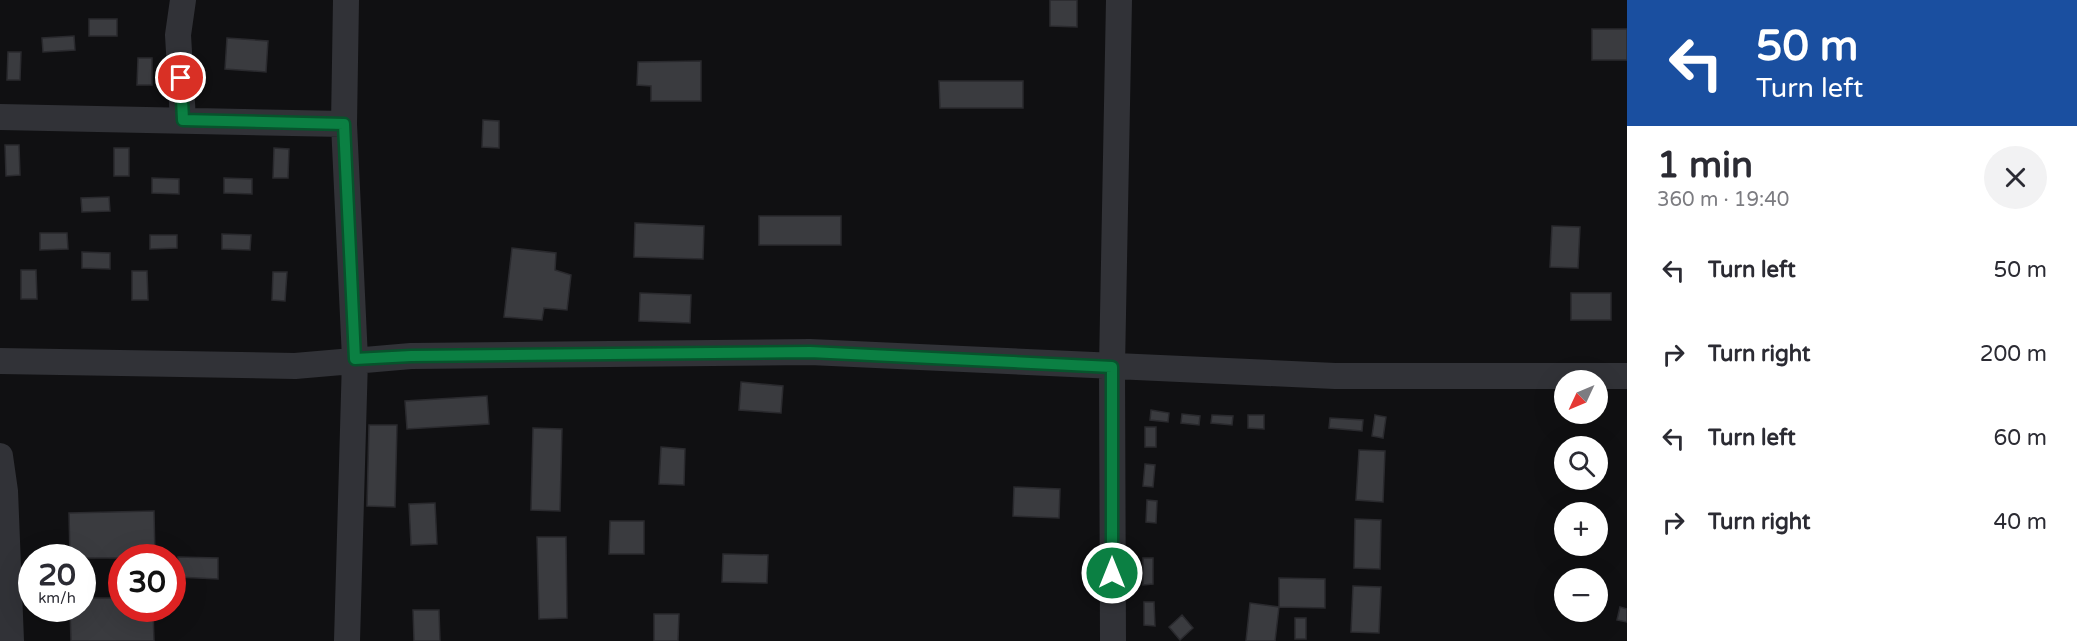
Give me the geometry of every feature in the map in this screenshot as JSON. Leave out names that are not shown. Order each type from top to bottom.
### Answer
[{"type":"street","points":[[183,0],[178,35],[183,120]]},
{"type":"street","points":[[346,0],[344,124],[355,359],[347,641]]},
{"type":"street","points":[[1113,641],[1112,367],[1119,0]]},
{"type":"street","points":[[0,117],[344,124]]},
{"type":"street","points":[[0,361],[284,366],[411,356],[810,352],[1335,376],[1627,376]]},
{"type":"street","points":[[0,456],[5,491],[11,641]]},
{"type":"building","points":[[1050,0],[1077,0],[1077,27],[1050,26]]},
{"type":"building","points":[[89,19],[117,19],[117,36],[89,36]]},
{"type":"building","points":[[1592,29],[1627,29],[1627,60],[1592,60]]},
{"type":"building","points":[[74,36],[75,50],[43,52],[42,38]]},
{"type":"building","points":[[227,38],[268,41],[266,72],[225,69]]},
{"type":"building","points":[[8,52],[21,52],[20,80],[7,80]]},
{"type":"building","points":[[138,58],[152,58],[152,85],[137,85]]},
{"type":"building","points":[[701,61],[701,101],[651,101],[651,86],[637,85],[638,62]]},
{"type":"building","points":[[939,81],[1023,81],[1023,108],[940,108]]},
{"type":"building","points":[[483,120],[499,121],[499,148],[482,147]]},
{"type":"building","points":[[5,145],[19,145],[20,175],[6,176]]},
{"type":"building","points":[[114,148],[129,148],[129,176],[114,176]]},
{"type":"building","points":[[274,148],[289,149],[288,178],[273,178]]},
{"type":"building","points":[[152,178],[179,179],[179,194],[152,193]]},
{"type":"building","points":[[224,178],[252,179],[252,194],[224,193]]},
{"type":"building","points":[[109,197],[110,211],[82,212],[81,198]]},
{"type":"building","points":[[759,216],[841,216],[841,245],[759,245]]},
{"type":"building","points":[[635,223],[704,226],[703,259],[634,257]]},
{"type":"building","points":[[1552,226],[1580,227],[1578,268],[1550,267]]},
{"type":"building","points":[[40,233],[67,233],[68,249],[40,250]]},
{"type":"building","points":[[222,234],[251,235],[250,250],[222,249]]},
{"type":"building","points":[[150,235],[177,235],[177,248],[150,249]]},
{"type":"building","points":[[512,248],[556,253],[555,270],[571,275],[567,310],[544,308],[542,320],[504,317]]},
{"type":"building","points":[[82,252],[110,253],[110,269],[82,268]]},
{"type":"building","points":[[21,270],[36,270],[37,299],[21,299]]},
{"type":"building","points":[[132,271],[147,271],[148,300],[132,300]]},
{"type":"building","points":[[273,272],[287,272],[285,301],[272,300]]},
{"type":"building","points":[[640,293],[691,295],[690,323],[639,321]]},
{"type":"building","points":[[1571,293],[1611,293],[1611,320],[1571,320]]},
{"type":"building","points":[[741,382],[783,386],[781,413],[739,410]]},
{"type":"building","points":[[487,396],[489,424],[407,429],[405,401]]},
{"type":"building","points":[[1151,410],[1169,413],[1168,422],[1150,420]]},
{"type":"building","points":[[1182,414],[1200,416],[1199,425],[1181,423]]},
{"type":"building","points":[[1212,415],[1233,416],[1232,425],[1211,423]]},
{"type":"building","points":[[1248,415],[1264,415],[1264,429],[1248,428]]},
{"type":"building","points":[[1375,415],[1386,417],[1383,438],[1372,436]]},
{"type":"building","points":[[1330,418],[1363,420],[1362,431],[1329,428]]},
{"type":"building","points":[[369,425],[397,425],[395,507],[367,506]]},
{"type":"building","points":[[1145,427],[1156,427],[1156,447],[1145,447]]},
{"type":"building","points":[[533,428],[562,429],[560,511],[531,510]]},
{"type":"building","points":[[661,447],[685,449],[684,485],[659,484]]},
{"type":"building","points":[[1359,450],[1385,451],[1383,502],[1356,500]]},
{"type":"building","points":[[1145,464],[1155,465],[1153,487],[1143,486]]},
{"type":"building","points":[[1014,487],[1060,489],[1059,518],[1013,516]]},
{"type":"building","points":[[1147,500],[1157,501],[1156,523],[1146,522]]},
{"type":"building","points":[[435,503],[437,544],[411,545],[409,504]]},
{"type":"building","points":[[154,511],[155,544],[108,544],[108,558],[96,558],[96,544],[70,544],[69,513]]},
{"type":"building","points":[[1355,519],[1381,520],[1380,569],[1354,568]]},
{"type":"building","points":[[610,521],[644,521],[644,554],[609,554]]},
{"type":"building","points":[[537,537],[566,537],[567,618],[539,619]]},
{"type":"building","points":[[723,554],[768,555],[767,583],[722,582]]},
{"type":"building","points":[[186,557],[218,558],[218,579],[186,577]]},
{"type":"building","points":[[1143,558],[1153,558],[1153,584],[1143,585]]},
{"type":"building","points":[[1279,578],[1325,579],[1325,608],[1279,607]]},
{"type":"building","points":[[1353,586],[1381,587],[1379,633],[1351,632]]},
{"type":"building","points":[[96,598],[108,598],[108,622],[153,622],[154,641],[71,641],[70,622],[96,622]]},
{"type":"building","points":[[1144,602],[1154,602],[1155,626],[1144,625]]},
{"type":"building","points":[[1250,603],[1279,607],[1275,641],[1246,641]]},
{"type":"building","points":[[1620,607],[1627,609],[1627,622],[1617,620]]},
{"type":"building","points":[[413,610],[439,610],[440,641],[414,641]]},
{"type":"building","points":[[654,614],[679,614],[678,641],[654,641]]},
{"type":"building","points":[[1182,615],[1193,628],[1180,640],[1169,627]]},
{"type":"building","points":[[1295,618],[1306,618],[1306,639],[1295,639]]},
{"type":"route","points":[[181,78],[183,120],[344,124],[355,359],[621,352],[810,352],[1112,367],[1112,573]]}]
